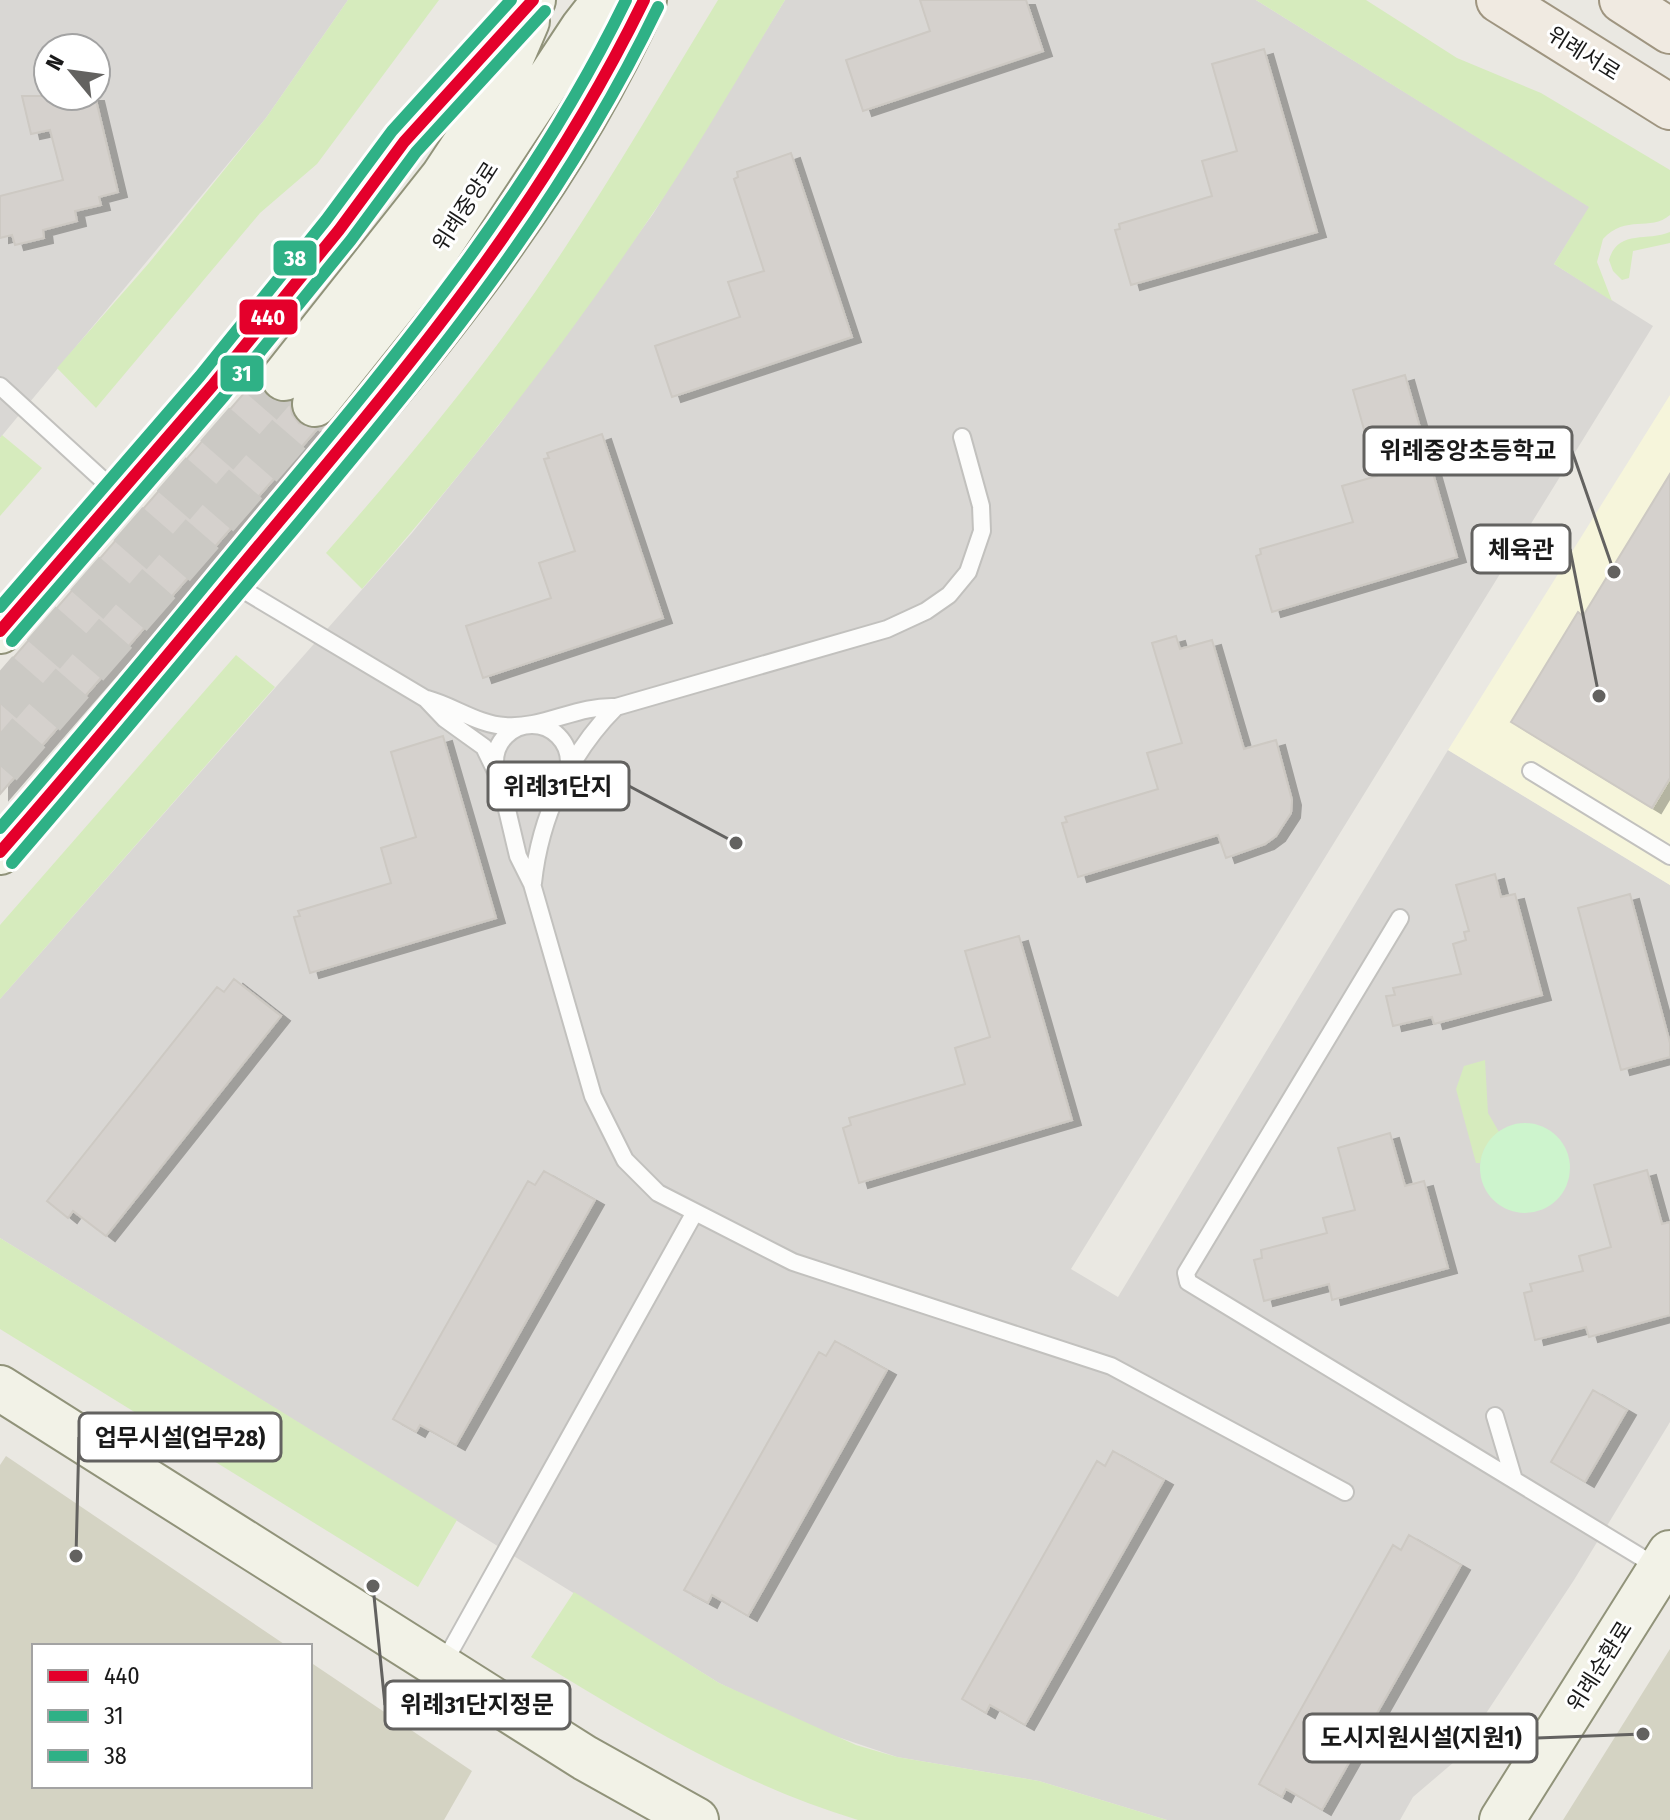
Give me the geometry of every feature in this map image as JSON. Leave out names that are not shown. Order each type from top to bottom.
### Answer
[{"type":"main road","name":"위례중앙로","points":[[534,0],[492,103],[395,241],[299,391],[428,263],[583,28],[605,0]]},
{"type":"main road","name":"위례중앙로","points":[[0,631],[222,374],[339,230],[404,142],[534,0]]},
{"type":"main road","points":[[0,852],[425,349],[577,129],[621,52],[644,0]]},
{"type":"main road","name":"위례서로","points":[[1499,0],[1670,107]]},
{"type":"main road","points":[[1622,0],[1670,31]]},
{"type":"main road","points":[[0,1388],[635,1789],[696,1820]]},
{"type":"main road","name":"위례순환로","points":[[1502,1820],[1665,1561]]},
{"type":"lane","points":[[0,386],[118,494]]},
{"type":"lane","points":[[962,437],[981,506],[982,531],[975,557],[949,595],[926,611],[887,629],[616,707],[594,706],[517,728],[499,745],[496,757],[518,856],[532,884],[593,1096],[603,1121],[640,1177],[658,1193],[793,1262],[1111,1366],[1345,1492]]},
{"type":"lane","points":[[229,581],[426,699],[445,719],[484,747],[500,780],[517,796],[541,799],[561,786],[594,731],[616,707]]},
{"type":"lane","points":[[426,699],[452,706],[490,724],[529,725],[553,731],[562,740],[568,751],[567,775],[543,821],[532,884]]},
{"type":"lane","points":[[1531,771],[1670,856]]},
{"type":"lane","points":[[1400,918],[1186,1273],[1188,1282],[1514,1480],[1665,1561]]},
{"type":"lane","points":[[441,1668],[695,1212]]},
{"type":"lane","points":[[1495,1416],[1514,1480]]},
{"type":"shaded area","points":[[0,0],[348,0],[266,118],[0,438]]},
{"type":"shaded area","points":[[785,0],[1256,0],[1590,207],[1554,264],[1653,326],[1071,1269],[1118,1297],[1448,750],[1670,885],[1670,1422],[1574,1580],[1454,1762],[1413,1797],[1400,1820],[1167,1820],[1039,1781],[897,1757],[817,1730],[719,1683],[0,1238],[0,999],[412,533],[499,425],[653,214]]},
{"type":"shaded area","points":[[1670,395],[1670,885],[1448,750]]},
{"type":"shaded area","points":[[6,1456],[284,1644],[32,1644],[32,1788],[312,1788],[312,1663],[472,1771],[444,1820],[0,1820],[0,1465]]},
{"type":"shaded area","points":[[1670,1649],[1670,1820],[1563,1820]]},
{"type":"green space","points":[[348,0],[439,0],[317,164],[260,213],[96,408],[57,368],[149,263],[266,118]]},
{"type":"green space","points":[[718,0],[785,0],[686,163],[583,313],[476,454],[362,589],[326,553],[429,432],[550,271],[608,182]]},
{"type":"green space","points":[[1256,0],[1366,0],[1457,58],[1541,93],[1670,170],[1670,215],[1654,222],[1620,227],[1603,239],[1597,262],[1612,301],[1554,264],[1589,207]]},
{"type":"green space","points":[[1670,232],[1670,243],[1633,251],[1629,278],[1622,280],[1613,271],[1609,260],[1619,244],[1634,238]]},
{"type":"green space","points":[[2,435],[42,468],[0,516],[0,438]]},
{"type":"green space","points":[[236,655],[275,687],[0,999],[0,925]]},
{"type":"green space","points":[[1485,1060],[1488,1113],[1499,1132],[1484,1149],[1480,1163],[1476,1163],[1456,1089],[1464,1066]]},
{"type":"green space","points":[[1525,1123],[1542,1126],[1557,1136],[1567,1151],[1570,1168],[1567,1185],[1557,1200],[1542,1210],[1525,1213],[1508,1210],[1493,1200],[1483,1185],[1480,1168],[1483,1151],[1493,1136],[1508,1126]]},
{"type":"green space","points":[[0,1238],[457,1520],[418,1587],[0,1329]]},
{"type":"green space","points":[[574,1592],[719,1683],[856,1745],[897,1757],[1039,1781],[1167,1820],[858,1820],[814,1805],[689,1749],[531,1657]]},
{"type":"building","points":[[920,0],[1026,0],[1043,51],[863,111],[846,60],[930,31]]},
{"type":"building","points":[[1264,49],[1317,232],[1131,285],[1115,230],[1120,229],[1119,224],[1212,196],[1202,161],[1237,151],[1212,64]]},
{"type":"building","points":[[22,96],[32,96],[32,112],[99,112],[118,192],[99,197],[101,205],[75,211],[77,221],[43,230],[44,238],[15,245],[12,235],[0,238],[0,196],[63,180],[50,130],[31,134]]},
{"type":"building","points":[[791,153],[852,337],[672,397],[655,346],[740,317],[728,282],[764,271],[734,179],[738,177],[737,172]]},
{"type":"building","points":[[1405,375],[1457,557],[1272,612],[1256,556],[1261,554],[1260,549],[1353,522],[1342,486],[1377,476],[1353,390]]},
{"type":"building","points":[[259,376],[261,388],[268,397],[280,403],[290,402],[292,414],[299,423],[318,428],[0,794],[0,673]]},
{"type":"building","points":[[602,434],[663,618],[483,678],[466,626],[551,598],[539,563],[575,551],[544,459],[549,458],[547,453]]},
{"type":"building","points":[[1670,474],[1670,778],[1652,808],[1511,722],[1578,612],[1583,616]]},
{"type":"building","points":[[1176,636],[1180,649],[1212,640],[1244,749],[1276,740],[1292,800],[1291,813],[1276,836],[1265,844],[1226,858],[1218,835],[1078,877],[1062,823],[1067,822],[1065,817],[1158,789],[1147,753],[1182,743],[1152,643]]},
{"type":"building","points":[[443,736],[496,918],[310,973],[294,917],[300,916],[298,911],[391,883],[381,848],[416,837],[391,752]]},
{"type":"building","points":[[1495,874],[1501,897],[1515,894],[1542,995],[1434,1024],[1432,1017],[1393,1026],[1386,996],[1395,995],[1393,988],[1461,974],[1453,944],[1466,940],[1464,932],[1469,931],[1456,885]]},
{"type":"building","points":[[1630,894],[1670,1043],[1670,1057],[1621,1070],[1578,908]]},
{"type":"building","points":[[1019,936],[1072,1120],[859,1183],[843,1128],[851,1125],[849,1118],[965,1084],[955,1048],[990,1037],[965,951]]},
{"type":"building","points":[[234,979],[281,1016],[106,1236],[73,1211],[68,1218],[47,1201],[217,987],[224,992]]},
{"type":"building","points":[[1390,1133],[1405,1186],[1424,1181],[1448,1268],[1332,1300],[1329,1284],[1264,1301],[1254,1260],[1262,1258],[1261,1250],[1327,1233],[1323,1218],[1355,1210],[1338,1148]]},
{"type":"building","points":[[1647,1170],[1662,1224],[1670,1222],[1670,1315],[1589,1337],[1586,1327],[1535,1340],[1524,1293],[1532,1291],[1530,1284],[1583,1271],[1579,1256],[1611,1247],[1594,1185]]},
{"type":"building","points":[[544,1171],[595,1200],[456,1445],[420,1425],[416,1432],[393,1419],[528,1181],[535,1185]]},
{"type":"building","points":[[835,1341],[887,1370],[748,1616],[712,1595],[708,1603],[684,1590],[819,1352],[826,1356]]},
{"type":"building","points":[[1593,1390],[1627,1410],[1585,1482],[1551,1462]]},
{"type":"building","points":[[1113,1451],[1164,1480],[1025,1725],[990,1705],[986,1713],[962,1699],[1097,1461],[1105,1466]]},
{"type":"building","points":[[1409,1535],[1461,1565],[1322,1810],[1286,1789],[1282,1797],[1259,1784],[1393,1545],[1401,1550]]},
{"type":"tunnel","points":[[0,704],[284,378]]},
{"type":"tunnel","points":[[0,766],[315,404]]},
{"type":"transit line","name":"38","points":[[0,607],[200,376],[326,220],[392,131],[511,0]]},
{"type":"transit line","name":"440","points":[[0,631],[212,386],[339,230],[404,142],[533,0]]},
{"type":"transit line","name":"38","points":[[0,828],[369,388],[464,265],[550,137],[590,70],[626,0]]},
{"type":"transit line","name":"440","points":[[0,852],[333,457],[479,271],[566,141],[644,0]]},
{"type":"transit line","name":"31","points":[[12,863],[293,530],[445,343],[537,216],[580,150],[658,7]]},
{"type":"transit line","name":"31","points":[[12,641],[224,396],[351,240],[416,152],[545,11]]},
{"type":"place","name":"위례중앙초등학교","points":[[1614,572]]},
{"type":"place","name":"체육관","points":[[1599,696]]},
{"type":"place","name":"위례31단지","points":[[736,843]]},
{"type":"place","name":"업무시설(업무28)","points":[[76,1556]]},
{"type":"place","name":"위례31단지정문","points":[[373,1586]]},
{"type":"place","name":"도시지원시설(지원1)","points":[[1643,1734]]}]
